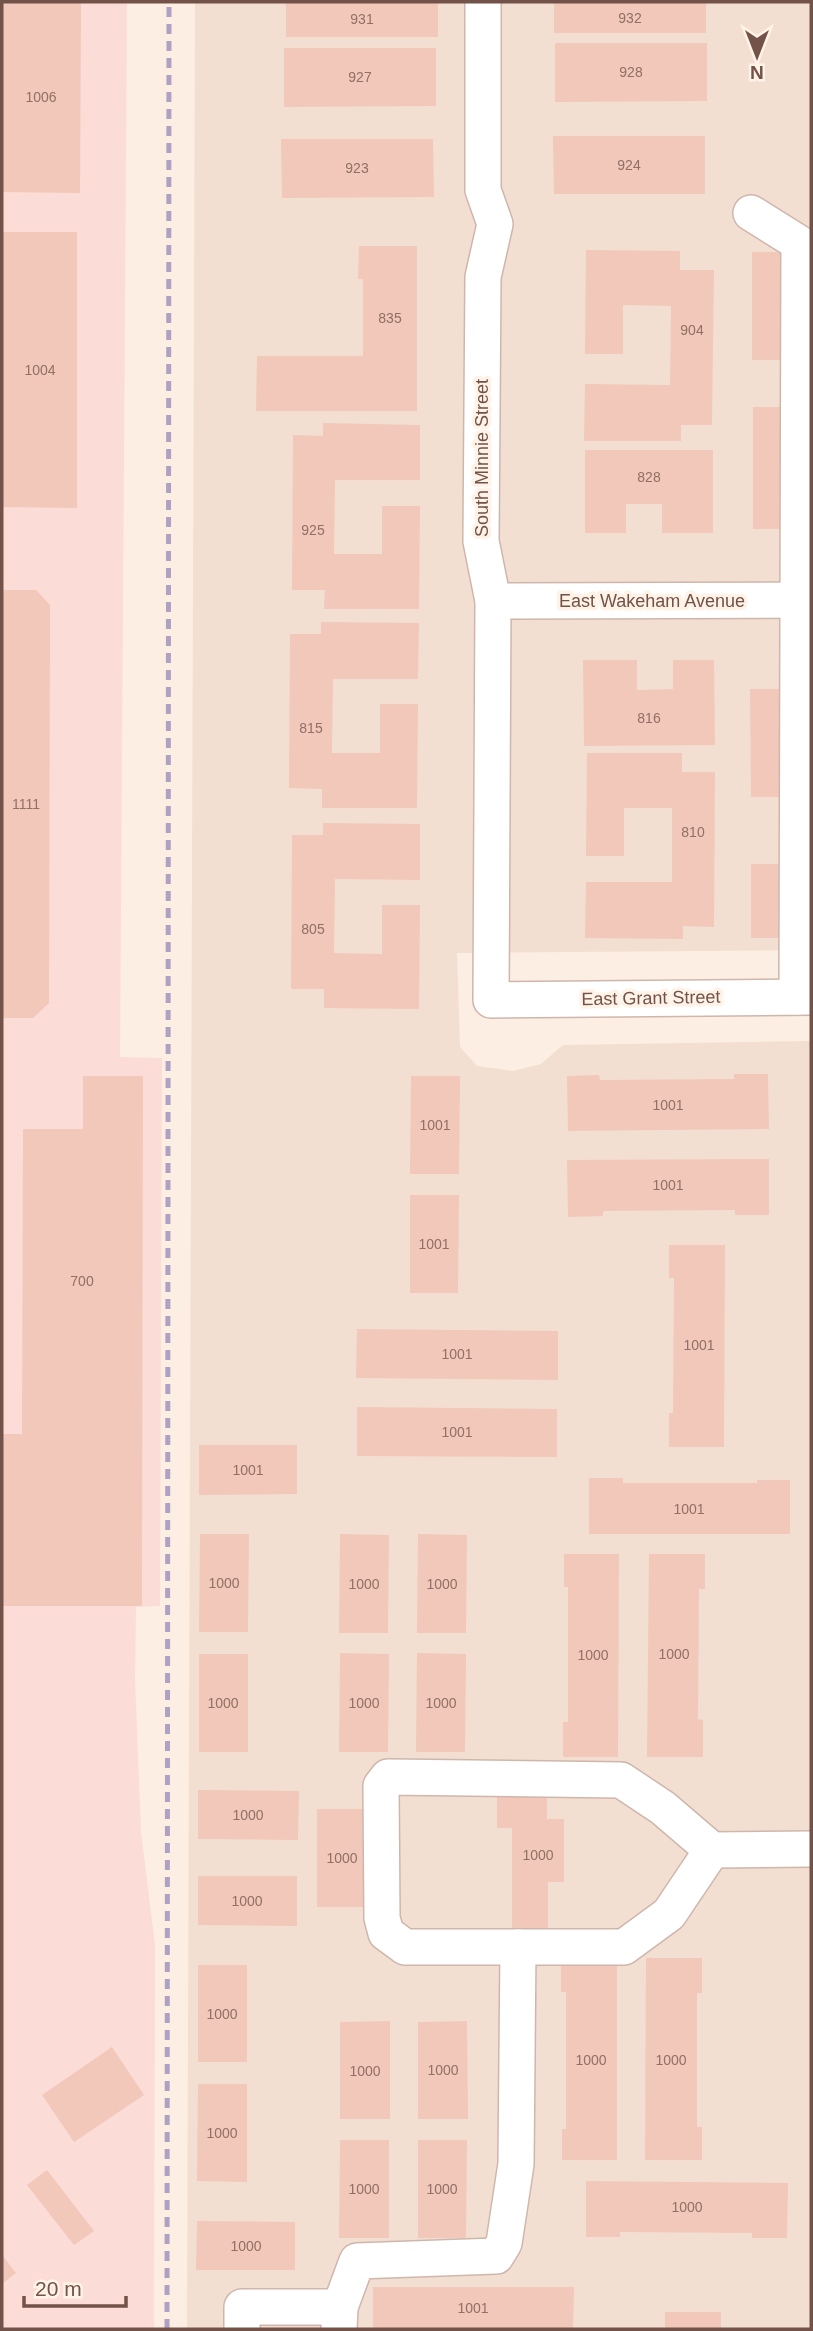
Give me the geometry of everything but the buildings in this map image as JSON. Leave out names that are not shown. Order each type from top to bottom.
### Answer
[{"type":"street","name":"South Minnie Street","points":[[483,2],[484,190],[495,225],[484,277],[481,541],[493,601],[491,1000]]},
{"type":"street","points":[[751,213],[799,243],[804,600],[804,997]]},
{"type":"street","name":"East Wakeham Avenue","points":[[493,601],[804,600]]},
{"type":"street","name":"East Grant Street","points":[[491,1000],[804,997]]},
{"type":"street","points":[[712,1850],[669,1914],[624,1947],[405,1947],[386,1933],[382,1918],[381,1786],[388,1777],[621,1780],[663,1808],[712,1850],[811,1849]]},
{"type":"street","points":[[242,2329],[242,2307],[340,2318],[357,2261],[496,2256],[504,2244],[516,2164],[519,1947]]},
{"type":"shaded area","points":[[2,2],[127,2],[120,1057],[162,1058],[160,1606],[136,1607],[135,1679],[141,1832],[155,1945],[154,2329],[2,2329]]},
{"type":"shaded area","points":[[195,2],[811,2],[811,950],[457,953],[460,1047],[477,1066],[513,1071],[541,1064],[563,1045],[811,1041],[811,2329],[187,2329]]},
{"type":"railway","points":[[167,2329],[169,2]]}]
